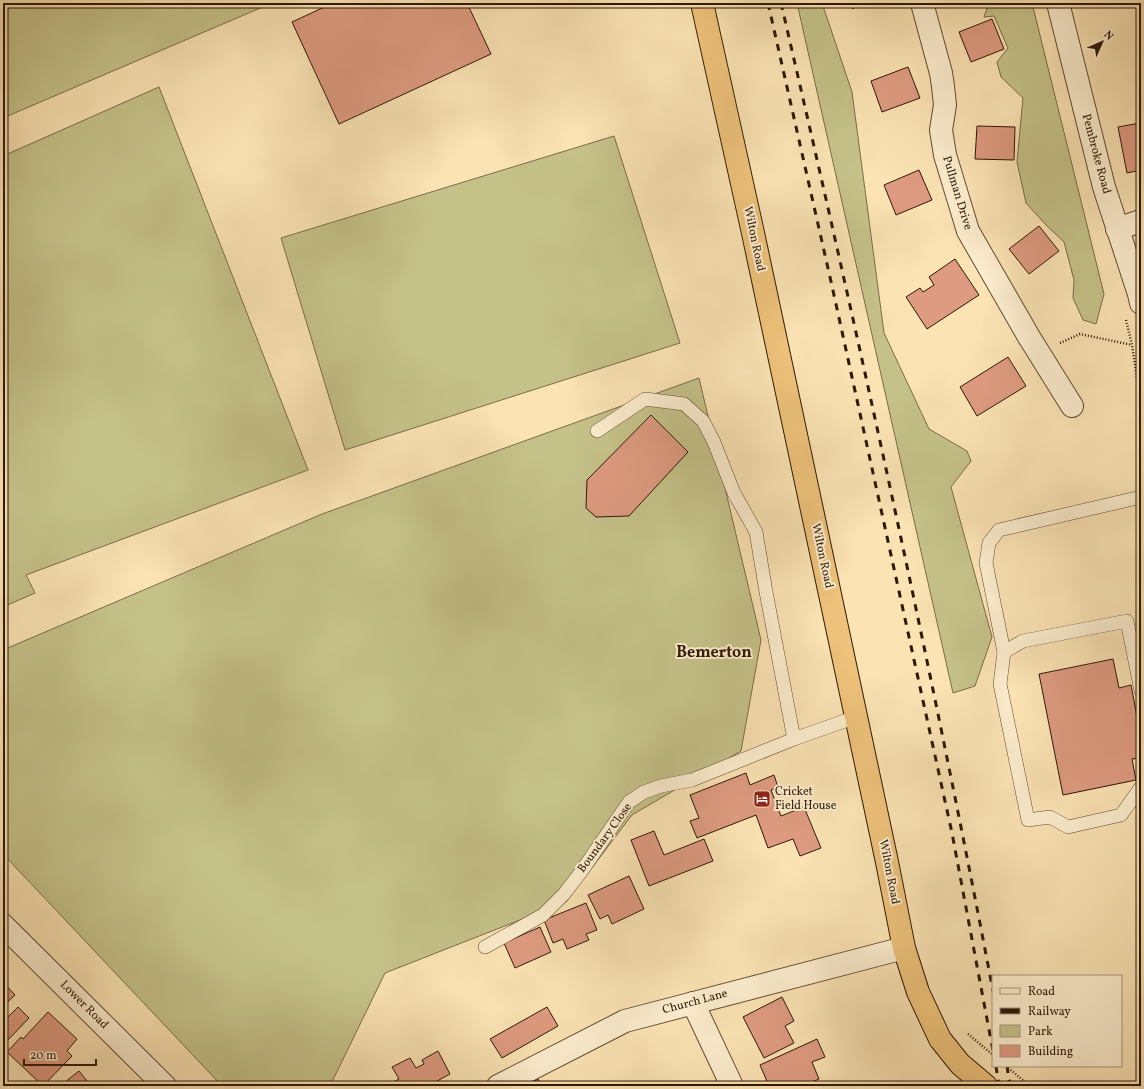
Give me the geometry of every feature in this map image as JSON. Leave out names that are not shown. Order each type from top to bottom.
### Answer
[{"type":"highway","name":"Wilton Road","points":[[702,3],[753,233],[904,948],[918,992],[940,1039],[960,1064],[986,1086]]},
{"type":"street","name":"Pullman Drive","points":[[922,3],[941,73],[944,91],[941,130],[945,155],[964,221],[974,243],[1072,406]]},
{"type":"street","name":"Pembroke Road","points":[[1058,3],[1104,187],[1141,303]]},
{"type":"street","points":[[1117,229],[1141,221]]},
{"type":"street","name":"Lower Road","points":[[3,925],[165,1086]]},
{"type":"street","name":"Church Lane","points":[[498,1086],[625,1021],[904,948]]},
{"type":"street","points":[[693,1003],[732,1086]]},
{"type":"lane","points":[[597,431],[645,399],[684,404],[703,421],[714,442],[734,494],[756,532],[794,739]]},
{"type":"lane","points":[[1141,496],[999,530],[989,543],[986,563],[1004,652],[1000,684],[1028,820],[1050,817],[1068,827],[1121,815],[1141,787]]},
{"type":"lane","points":[[1004,652],[1023,641],[1127,621],[1141,691]]},
{"type":"lane","name":"Boundary Close","points":[[485,947],[542,915],[564,894],[629,802],[644,792],[661,786],[692,780],[794,739],[856,717]]},
{"type":"path","points":[[1039,353],[1080,334],[1132,344]]},
{"type":"path","points":[[962,1030],[992,1054]]},
{"type":"path","points":[[1007,1067],[1030,1086]]},
{"type":"green space","points":[[3,3],[272,3],[3,118]]},
{"type":"green space","points":[[797,3],[822,3],[852,92],[884,333],[929,429],[967,451],[971,461],[951,487],[992,637],[975,686],[953,693]]},
{"type":"green space","points":[[989,3],[1032,3],[1104,294],[1096,324],[1083,320],[1073,298],[1074,280],[1064,242],[1026,203],[1017,162],[1023,98],[1001,77],[997,62],[1008,48],[994,16],[984,17]]},
{"type":"green space","points":[[159,87],[308,470],[26,575],[35,593],[3,607],[3,156]]},
{"type":"green space","points":[[614,136],[680,343],[345,450],[281,238]]},
{"type":"green space","points":[[699,378],[761,640],[741,751],[632,815],[566,902],[385,973],[330,1086],[222,1086],[3,854],[3,650],[322,514]]},
{"type":"building","points":[[333,3],[467,3],[491,54],[339,124],[292,22]]},
{"type":"building","points":[[848,3],[859,3],[853,9]]},
{"type":"building","points":[[992,19],[1004,49],[971,62],[959,32]]},
{"type":"building","points":[[908,67],[920,98],[882,112],[871,81]]},
{"type":"building","points":[[1140,123],[1141,170],[1127,173],[1118,127]]},
{"type":"building","points":[[977,126],[1015,127],[1014,160],[975,159]]},
{"type":"building","points":[[919,170],[932,200],[896,215],[884,185]]},
{"type":"building","points":[[1039,226],[1059,251],[1029,274],[1009,249]]},
{"type":"building","points":[[955,259],[979,295],[927,329],[906,297],[920,288],[923,292],[934,285],[929,277]]},
{"type":"building","points":[[1008,357],[1026,386],[977,416],[960,387]]},
{"type":"building","points":[[651,415],[688,452],[629,516],[596,517],[586,508],[587,480]]},
{"type":"building","points":[[1113,659],[1119,688],[1131,685],[1141,738],[1141,758],[1132,759],[1136,780],[1063,795],[1039,674]]},
{"type":"building","points":[[746,773],[750,785],[774,775],[778,787],[771,790],[781,816],[804,807],[821,848],[800,856],[793,839],[768,848],[756,815],[697,838],[690,821],[699,818],[690,795]]},
{"type":"building","points":[[654,831],[664,855],[704,839],[713,861],[649,886],[631,840]]},
{"type":"building","points":[[629,876],[644,909],[612,924],[608,915],[600,919],[588,895]]},
{"type":"building","points":[[586,903],[597,930],[586,934],[589,940],[567,949],[563,939],[553,943],[544,920]]},
{"type":"building","points":[[540,927],[551,952],[515,968],[504,943]]},
{"type":"building","points":[[3,982],[15,995],[3,1006]]},
{"type":"building","points":[[782,997],[794,1021],[785,1026],[794,1043],[764,1058],[743,1017]]},
{"type":"building","points":[[18,1007],[29,1018],[7,1041],[3,1037],[3,1022]]},
{"type":"building","points":[[547,1007],[558,1026],[502,1058],[490,1039]]},
{"type":"building","points":[[48,1012],[77,1039],[67,1051],[72,1056],[43,1086],[7,1052],[21,1037],[23,1039]]},
{"type":"building","points":[[817,1039],[825,1057],[812,1062],[819,1079],[803,1086],[769,1086],[760,1065]]},
{"type":"building","points":[[438,1051],[450,1074],[428,1086],[385,1086],[399,1079],[392,1067],[410,1058],[416,1068],[424,1064],[422,1060]]},
{"type":"building","points":[[79,1071],[91,1086],[60,1086]]},
{"type":"building","points":[[538,1079],[542,1086],[526,1086]]},
{"type":"railway","points":[[768,3],[832,286],[952,833],[992,1046]]},
{"type":"railway","points":[[781,3],[892,496],[944,743],[992,986]]},
{"type":"railway","points":[[996,1067],[999,1086]]},
{"type":"railway","points":[[1007,1067],[1010,1086]]},
{"type":"place","name":"Cricket Field House","points":[[762,799]]},
{"type":"district","name":"Bemerton","points":[[714,653]]}]
